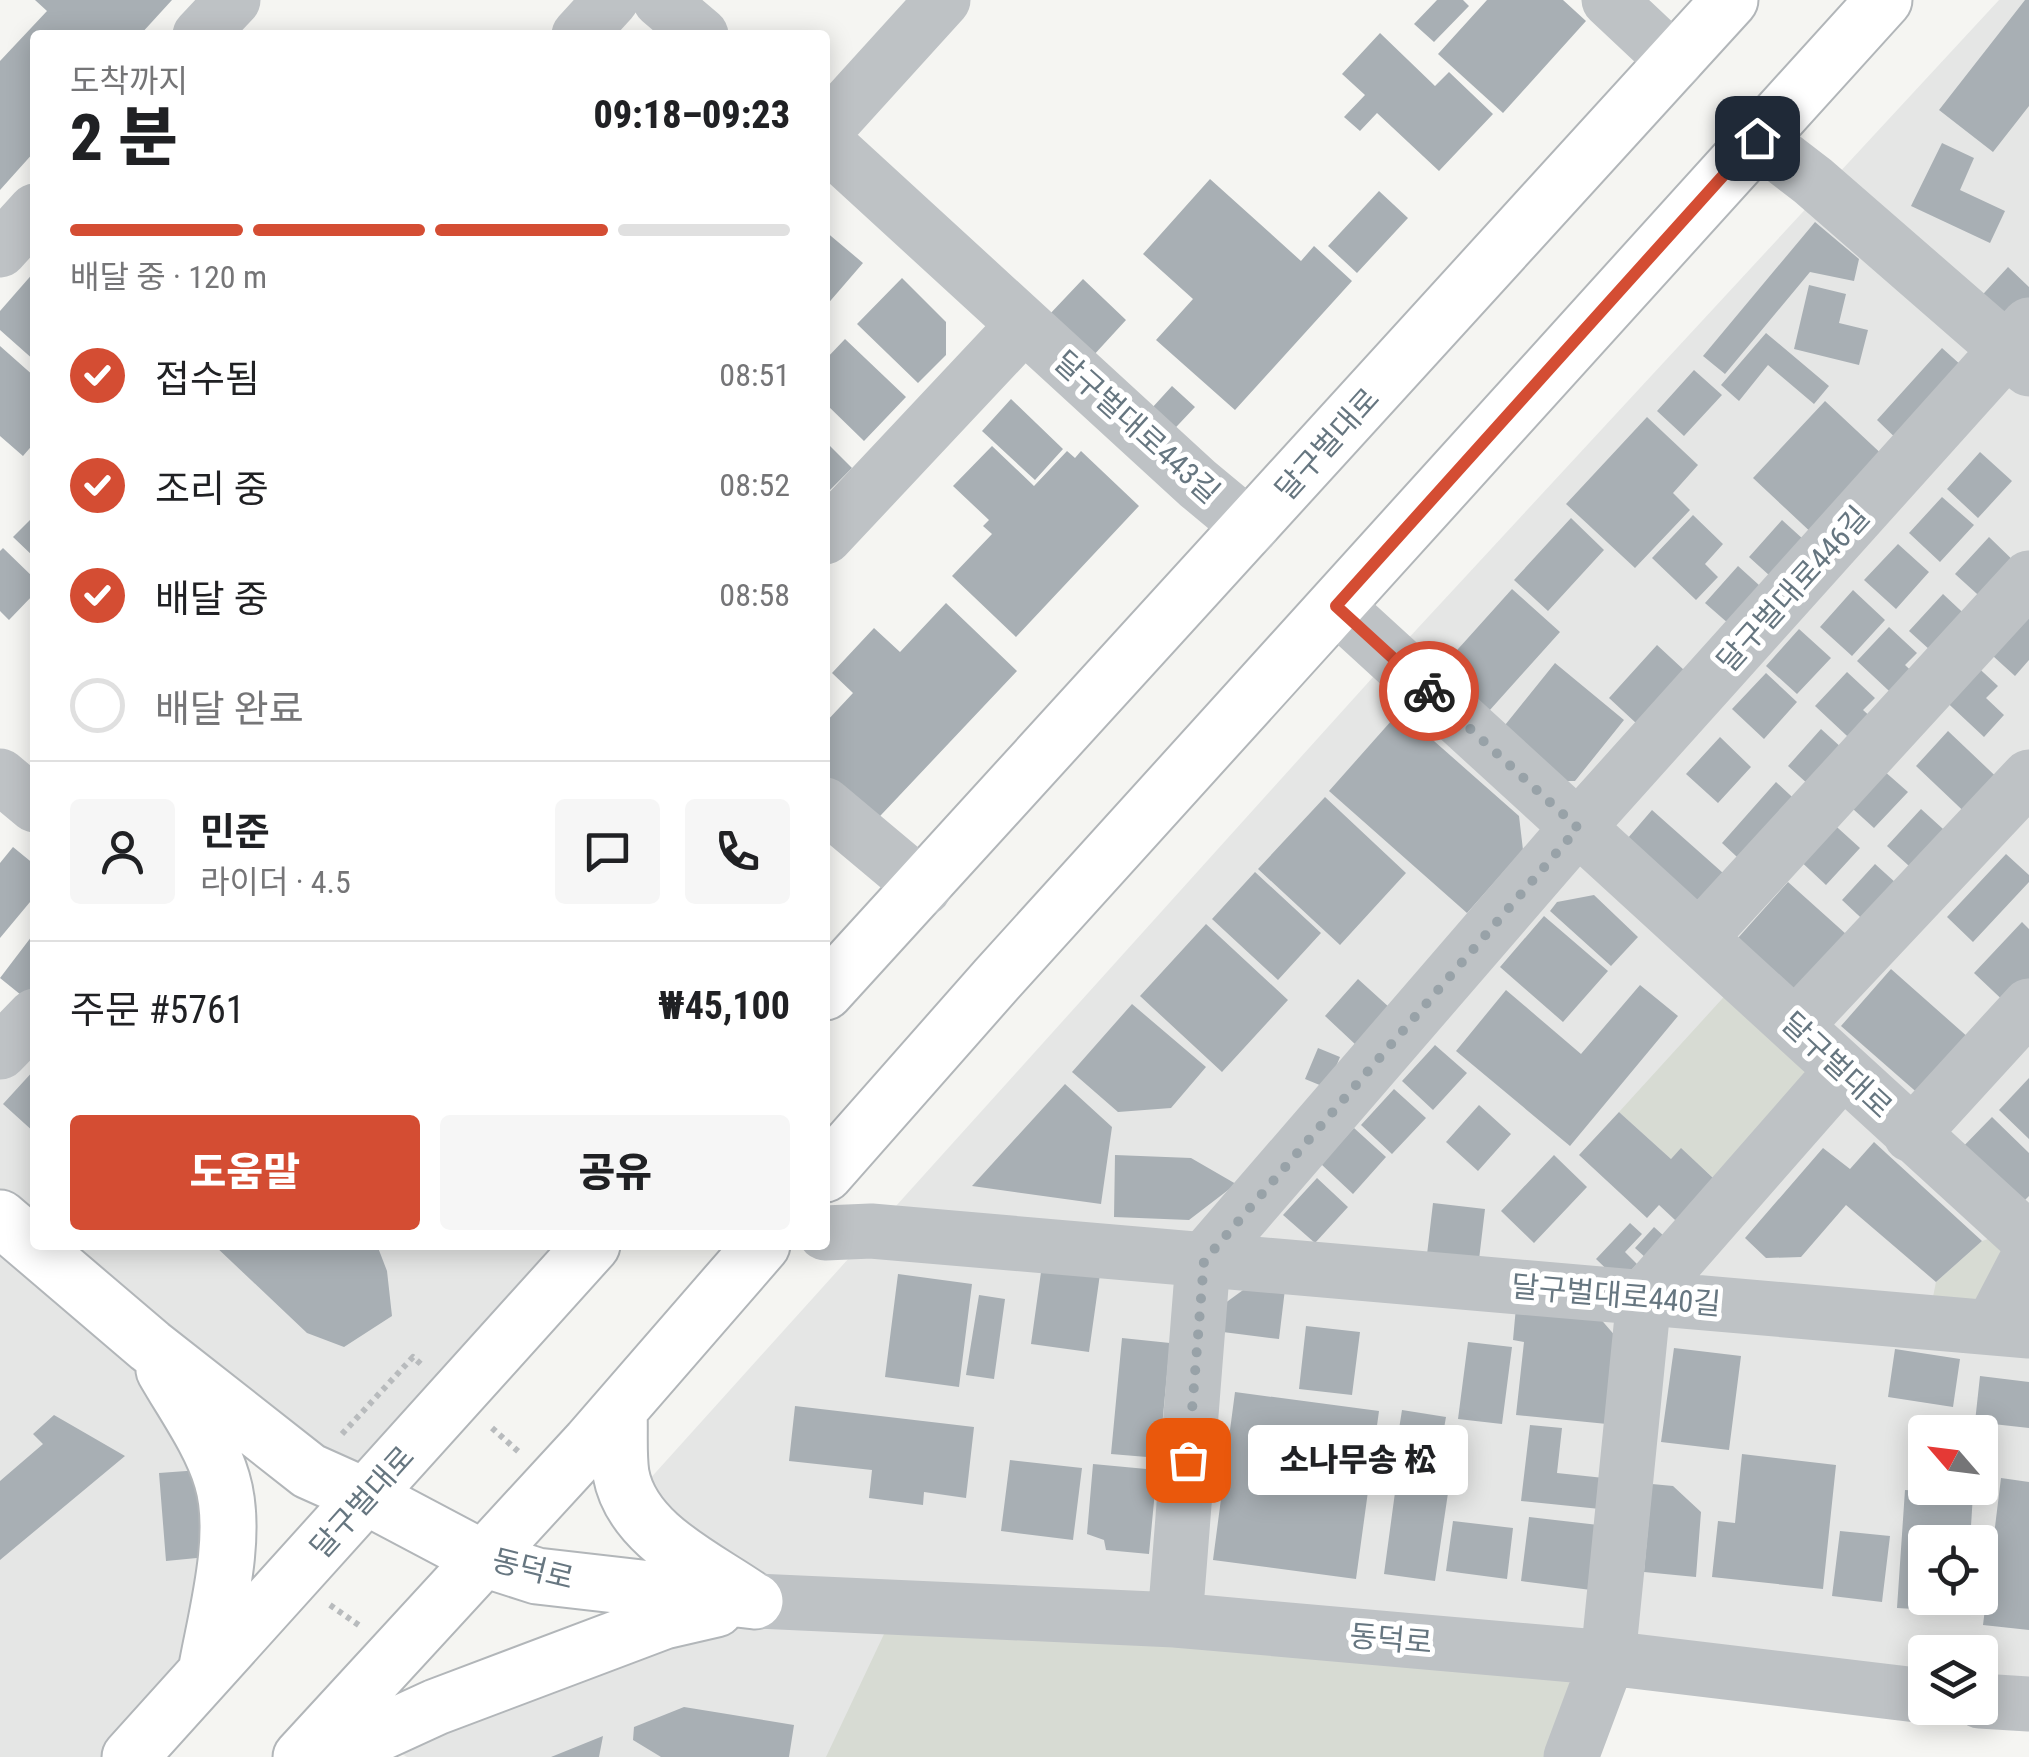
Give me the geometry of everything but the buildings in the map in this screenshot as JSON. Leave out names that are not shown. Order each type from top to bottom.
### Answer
[{"type":"main road","name":"달구벌대로","points":[[830,987],[1730,0]]},
{"type":"main road","points":[[830,1168],[1884,0]]},
{"type":"main road","name":"동덕로","points":[[0,1218],[30,1244]]},
{"type":"main road","name":"동덕로","points":[[38,1250],[150,1346],[309,1470],[484,1559],[537,1576],[755,1601]]},
{"type":"main road","name":"달구벌대로","points":[[130,1757],[588,1250]]},
{"type":"main road","points":[[301,1757],[619,1411],[758,1250]]},
{"type":"main road","points":[[150,1346],[223,1481],[226,1565],[206,1672]]},
{"type":"main road","points":[[619,1411],[621,1474],[630,1502],[656,1533],[755,1601]]},
{"type":"main road","points":[[328,1757],[436,1707],[664,1620],[755,1601]]},
{"type":"street","points":[[205,30],[234,0]]},
{"type":"street","points":[[584,30],[612,0]]},
{"type":"street","points":[[660,0],[695,30]]},
{"type":"street","points":[[830,124],[943,0]]},
{"type":"street","points":[[1609,0],[1676,62]]},
{"type":"street","name":"달구벌대로446길","points":[[1578,828],[2022,348],[1757,138]]},
{"type":"street","name":"달구벌대로443길","points":[[830,147],[1198,484],[1252,528]]},
{"type":"street","points":[[0,250],[30,217]]},
{"type":"street","points":[[830,532],[1024,325]]},
{"type":"street","points":[[1700,938],[2029,578]]},
{"type":"street","name":"달구벌대로","points":[[1336,606],[2026,1236]]},
{"type":"street","points":[[0,776],[30,801]]},
{"type":"street","points":[[1795,1026],[2029,776]]},
{"type":"street","points":[[830,809],[924,888]]},
{"type":"street","points":[[1175,1620],[1204,1261],[1578,828]]},
{"type":"street","points":[[1911,1135],[2029,1006]]},
{"type":"street","points":[[0,1052],[30,1021]]},
{"type":"street","points":[[1571,1757],[1608,1658],[1644,1297],[1843,1070]]},
{"type":"street","name":"달구벌대로440길","points":[[830,1233],[871,1231],[2010,1329]]},
{"type":"street","points":[[2010,1329],[2026,1236]]},
{"type":"street","name":"동덕로","points":[[755,1601],[1175,1620],[1608,1658],[1908,1694]]},
{"type":"street","points":[[1998,1701],[2029,1704]]},
{"type":"shaded area","points":[[1999,0],[2029,0],[2029,1725],[1998,1722],[1998,1635],[1908,1635],[1908,1713],[945,1620],[864,1757],[407,1757],[369,1735],[664,1621],[629,1502],[1392,656]]},
{"type":"shaded area","points":[[1742,977],[1843,1070],[1733,1195],[1681,1149],[1671,1159],[1619,1112]]},
{"type":"shaded area","points":[[30,1021],[30,1250],[588,1250],[367,1497],[202,1437],[206,1672],[128,1757],[0,1757],[0,1052]]},
{"type":"shaded area","points":[[2019,1229],[2029,1331],[1928,1322],[1936,1282],[1982,1241]]},
{"type":"shaded area","points":[[893,1615],[1608,1658],[1571,1757],[826,1757]]},
{"type":"way so far","points":[[1188,1460],[1204,1261],[1578,828],[1429,691]]},
{"type":"place","name":"소나무송 松","points":[[1188,1460]]},
{"type":"route","points":[[1429,691],[1336,606],[1757,138]]}]
